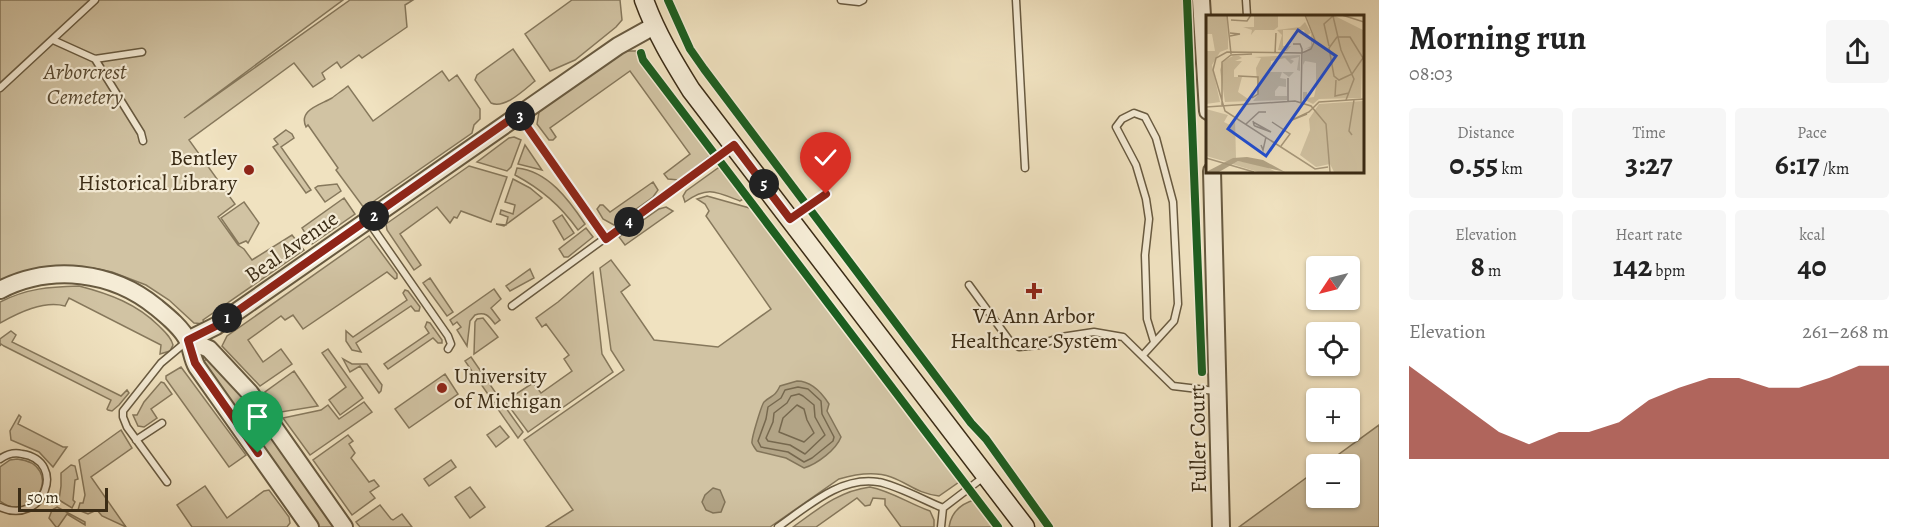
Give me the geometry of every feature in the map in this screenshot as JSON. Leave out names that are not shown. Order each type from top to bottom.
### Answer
[{"type":"main road","points":[[644,0],[667,51],[692,90],[1024,527]]},
{"type":"street","points":[[1201,0],[1206,39]]},
{"type":"street","name":"Beal Avenue","points":[[188,340],[216,326],[518,114],[618,46],[654,26]]},
{"type":"street","name":"Fuller Court","points":[[1212,172],[1221,527]]},
{"type":"street","points":[[0,290],[27,279],[74,274],[97,277],[125,286],[145,298],[166,315],[188,340],[209,350],[250,393],[344,527]]},
{"type":"street","points":[[188,340],[195,363],[310,527]]},
{"type":"lane","points":[[0,88],[95,0]]},
{"type":"lane","points":[[841,0],[859,2],[863,0]]},
{"type":"lane","points":[[1016,0],[1024,168]]},
{"type":"lane","points":[[1246,0],[1247,15]]},
{"type":"lane","points":[[53,40],[95,59],[142,52]]},
{"type":"lane","points":[[95,59],[141,133],[143,141]]},
{"type":"lane","points":[[1143,355],[1174,321],[1178,304],[1173,202],[1156,138],[1145,117],[1134,113],[1122,119],[1116,127],[1136,165],[1146,199],[1149,219],[1145,255],[1147,319],[1154,342]]},
{"type":"lane","points":[[518,114],[606,239]]},
{"type":"lane","points":[[512,306],[734,145]]},
{"type":"lane","points":[[790,219],[826,194]]},
{"type":"lane","points":[[368,220],[448,336],[451,344],[448,349]]},
{"type":"lane","points":[[969,285],[1009,340],[1019,347],[1039,345],[1060,337],[1094,332],[1123,337],[1173,386],[1218,391]]},
{"type":"lane","points":[[167,482],[124,422],[123,411],[161,363],[188,340]]},
{"type":"lane","points":[[136,440],[162,423]]},
{"type":"lane","points":[[0,459],[15,453],[28,454],[43,467],[47,477],[47,488],[37,506],[28,511],[17,513],[0,507]]},
{"type":"lane","points":[[941,527],[943,508],[986,476]]},
{"type":"lane","points":[[778,527],[834,489],[857,481],[879,482],[943,508]]},
{"type":"green space","name":"Arborcrest Cemetery","points":[[0,0],[343,0],[184,118],[350,0],[413,0],[405,5],[407,27],[362,58],[359,55],[341,68],[337,62],[322,73],[325,79],[313,87],[294,63],[189,140],[235,204],[218,217],[252,260],[292,235],[304,250],[203,320],[205,324],[194,323],[169,300],[146,285],[112,272],[93,268],[50,268],[0,284]]},
{"type":"green space","points":[[572,0],[620,0],[622,20],[575,60],[550,71],[525,34]]},
{"type":"green space","points":[[513,49],[535,81],[508,101],[491,103],[475,80],[477,75]]},
{"type":"green space","points":[[626,51],[636,51],[637,56],[711,155],[679,180],[668,179],[664,174],[690,154],[630,71],[550,128],[556,137],[553,140],[549,140],[537,124],[539,112]]},
{"type":"green space","points":[[442,71],[449,81],[457,75],[480,109],[480,119],[474,125],[472,133],[364,208],[336,170],[338,168],[308,125],[306,127],[305,116],[348,86],[373,121]]},
{"type":"green space","points":[[286,130],[294,138],[281,147],[311,190],[306,193],[273,147],[278,144],[274,139]]},
{"type":"green space","points":[[514,137],[521,140],[511,167],[507,171],[477,162],[509,138]]},
{"type":"green space","points":[[525,145],[542,170],[518,164]]},
{"type":"green space","points":[[469,166],[507,177],[491,222],[461,211],[450,223],[437,207],[400,234],[421,265],[414,270],[387,230],[386,224]]},
{"type":"green space","points":[[517,168],[538,175],[557,188],[585,224],[578,230],[550,198],[515,175]]},
{"type":"green space","points":[[721,168],[745,198],[740,201],[717,193],[705,192],[685,202],[683,196],[686,191]]},
{"type":"green space","points":[[513,179],[542,198],[506,224],[508,217],[500,214],[501,210],[513,214],[515,205],[505,202]]},
{"type":"green space","points":[[653,182],[658,190],[653,197],[614,225],[603,219],[597,209],[600,205],[610,212]]},
{"type":"green space","points":[[337,184],[341,191],[325,202],[315,188],[318,186]]},
{"type":"green space","points":[[707,196],[753,209],[959,482],[939,496],[924,493],[885,475],[865,474],[845,477],[770,527],[546,527],[573,510],[524,440],[624,370],[611,350],[600,268],[611,260],[630,285],[621,292],[654,340],[718,347],[771,309],[706,216],[709,211],[705,204],[697,199]]},
{"type":"green space","points":[[344,198],[355,214],[312,244],[302,228]]},
{"type":"green space","points":[[244,202],[259,223],[248,243],[246,241],[239,244],[221,218]]},
{"type":"green space","points":[[666,207],[673,211],[625,245],[619,237],[659,209]]},
{"type":"green space","points":[[562,215],[574,233],[564,240],[553,221]]},
{"type":"green space","points":[[586,228],[593,237],[568,257],[564,257],[559,249]]},
{"type":"green space","points":[[369,236],[397,274],[397,278],[395,279],[387,272],[303,329],[293,315],[285,320],[281,316],[248,340],[263,362],[281,349],[292,364],[260,386],[222,346],[227,336]]},
{"type":"green space","points":[[530,269],[534,278],[510,291],[506,286]]},
{"type":"green space","points":[[593,272],[602,354],[613,372],[528,432],[505,401],[533,383],[541,393],[572,371],[564,359],[569,355],[546,324],[542,327],[536,318]]},
{"type":"green space","points":[[430,278],[453,312],[447,316],[423,283]]},
{"type":"green space","points":[[79,286],[112,296],[151,318],[169,337],[173,345],[170,351],[160,354],[161,345],[69,298],[65,306],[40,306],[0,323],[0,302],[39,289]]},
{"type":"green space","points":[[494,289],[501,299],[491,308],[500,320],[495,324],[486,315],[475,315],[470,321],[467,346],[457,330],[461,327],[457,322],[453,325],[450,320]]},
{"type":"green space","points":[[405,290],[420,307],[419,311],[415,311],[411,306],[356,343],[361,352],[352,350],[346,341],[346,331],[353,337],[407,300],[403,293]]},
{"type":"green space","points":[[483,318],[498,337],[474,354],[475,322]]},
{"type":"green space","points":[[427,322],[430,323],[442,343],[438,343],[433,338],[388,369],[384,364],[429,333],[425,327]]},
{"type":"green space","points":[[11,331],[16,335],[12,342],[121,396],[127,390],[129,393],[112,411],[108,410],[111,400],[1,344],[0,346],[0,339]]},
{"type":"green space","points":[[328,349],[363,398],[340,415],[329,400],[346,387],[322,353]]},
{"type":"green space","points":[[471,357],[500,399],[494,403],[465,361]]},
{"type":"green space","points":[[208,358],[248,400],[338,527],[318,527],[203,362]]},
{"type":"green space","points":[[343,359],[352,364],[367,364],[382,385],[381,391],[379,393],[360,366],[350,372]]},
{"type":"green space","points":[[181,367],[246,455],[229,467],[166,379],[166,376]]},
{"type":"green space","points":[[294,371],[318,406],[281,412],[265,392]]},
{"type":"green space","points":[[445,374],[458,394],[409,428],[395,409]]},
{"type":"green space","points":[[161,382],[172,394],[151,409],[157,418],[144,427],[138,426],[133,415],[137,415],[144,402]]},
{"type":"green space","points":[[501,401],[523,432],[518,438],[495,405]]},
{"type":"green space","points":[[364,402],[372,412],[310,455],[283,418],[321,410],[328,405],[339,419]]},
{"type":"green space","points":[[19,415],[21,417],[18,424],[67,447],[53,467],[39,452],[11,440],[10,431]]},
{"type":"green space","points":[[1379,425],[1379,527],[1239,527],[1306,478],[1306,508],[1360,508],[1360,454],[1339,454],[1356,442],[1360,442],[1360,439]]},
{"type":"green space","points":[[500,426],[509,437],[496,447],[487,435]]},
{"type":"green space","points":[[121,430],[132,448],[91,477],[126,527],[102,516],[97,510],[88,514],[78,510],[85,495],[79,460]]},
{"type":"green space","points":[[348,435],[353,441],[349,444],[355,453],[351,458],[369,482],[374,480],[379,486],[370,492],[375,498],[352,515],[313,460]]},
{"type":"green space","points":[[17,459],[32,463],[40,471],[42,481],[40,492],[34,500],[24,506],[13,507],[0,501],[0,467],[10,460]]},
{"type":"green space","points":[[451,460],[456,467],[429,486],[424,479]]},
{"type":"green space","points":[[71,465],[75,466],[78,479],[75,480],[73,500],[75,502],[72,508],[59,500],[61,473]]},
{"type":"green space","points":[[205,486],[227,518],[264,491],[269,490],[289,517],[290,523],[287,527],[192,527],[177,505]]},
{"type":"green space","points":[[470,487],[485,507],[470,518],[455,497]]},
{"type":"green space","points":[[870,487],[885,491],[930,511],[934,527],[901,527],[885,505],[885,499],[873,498],[870,505],[865,506],[857,498],[816,527],[793,527],[820,507],[848,492]]},
{"type":"green space","points":[[974,500],[995,527],[949,527],[957,510]]},
{"type":"green space","points":[[380,505],[391,519],[402,514],[412,527],[360,527],[356,522]]},
{"type":"green space","points":[[57,507],[85,522],[85,525],[67,514],[56,527],[49,518],[52,510]]},
{"type":"water","points":[[797,381],[811,385],[823,396],[829,404],[827,411],[841,437],[835,447],[825,456],[804,468],[786,458],[757,451],[752,443],[764,402],[775,394],[780,386]]},
{"type":"water","points":[[713,488],[720,490],[725,502],[721,512],[713,513],[706,510],[702,502],[705,495]]},
{"type":"cycle path","points":[[668,0],[690,49],[704,69],[971,423],[986,439],[1049,527]]},
{"type":"cycle path","points":[[1187,0],[1202,372]]},
{"type":"cycle path","points":[[641,53],[643,60],[998,527]]},
{"type":"place","name":"Bentley Historical Library","points":[[249,170]]},
{"type":"place","name":"VA Ann Arbor Healthcare System","points":[[1034,291]]},
{"type":"place","name":"University of Michigan","points":[[442,388]]},
{"type":"route","points":[[258,453],[195,363],[188,340],[216,326],[518,114],[606,239],[734,145],[790,219],[826,194]]}]
